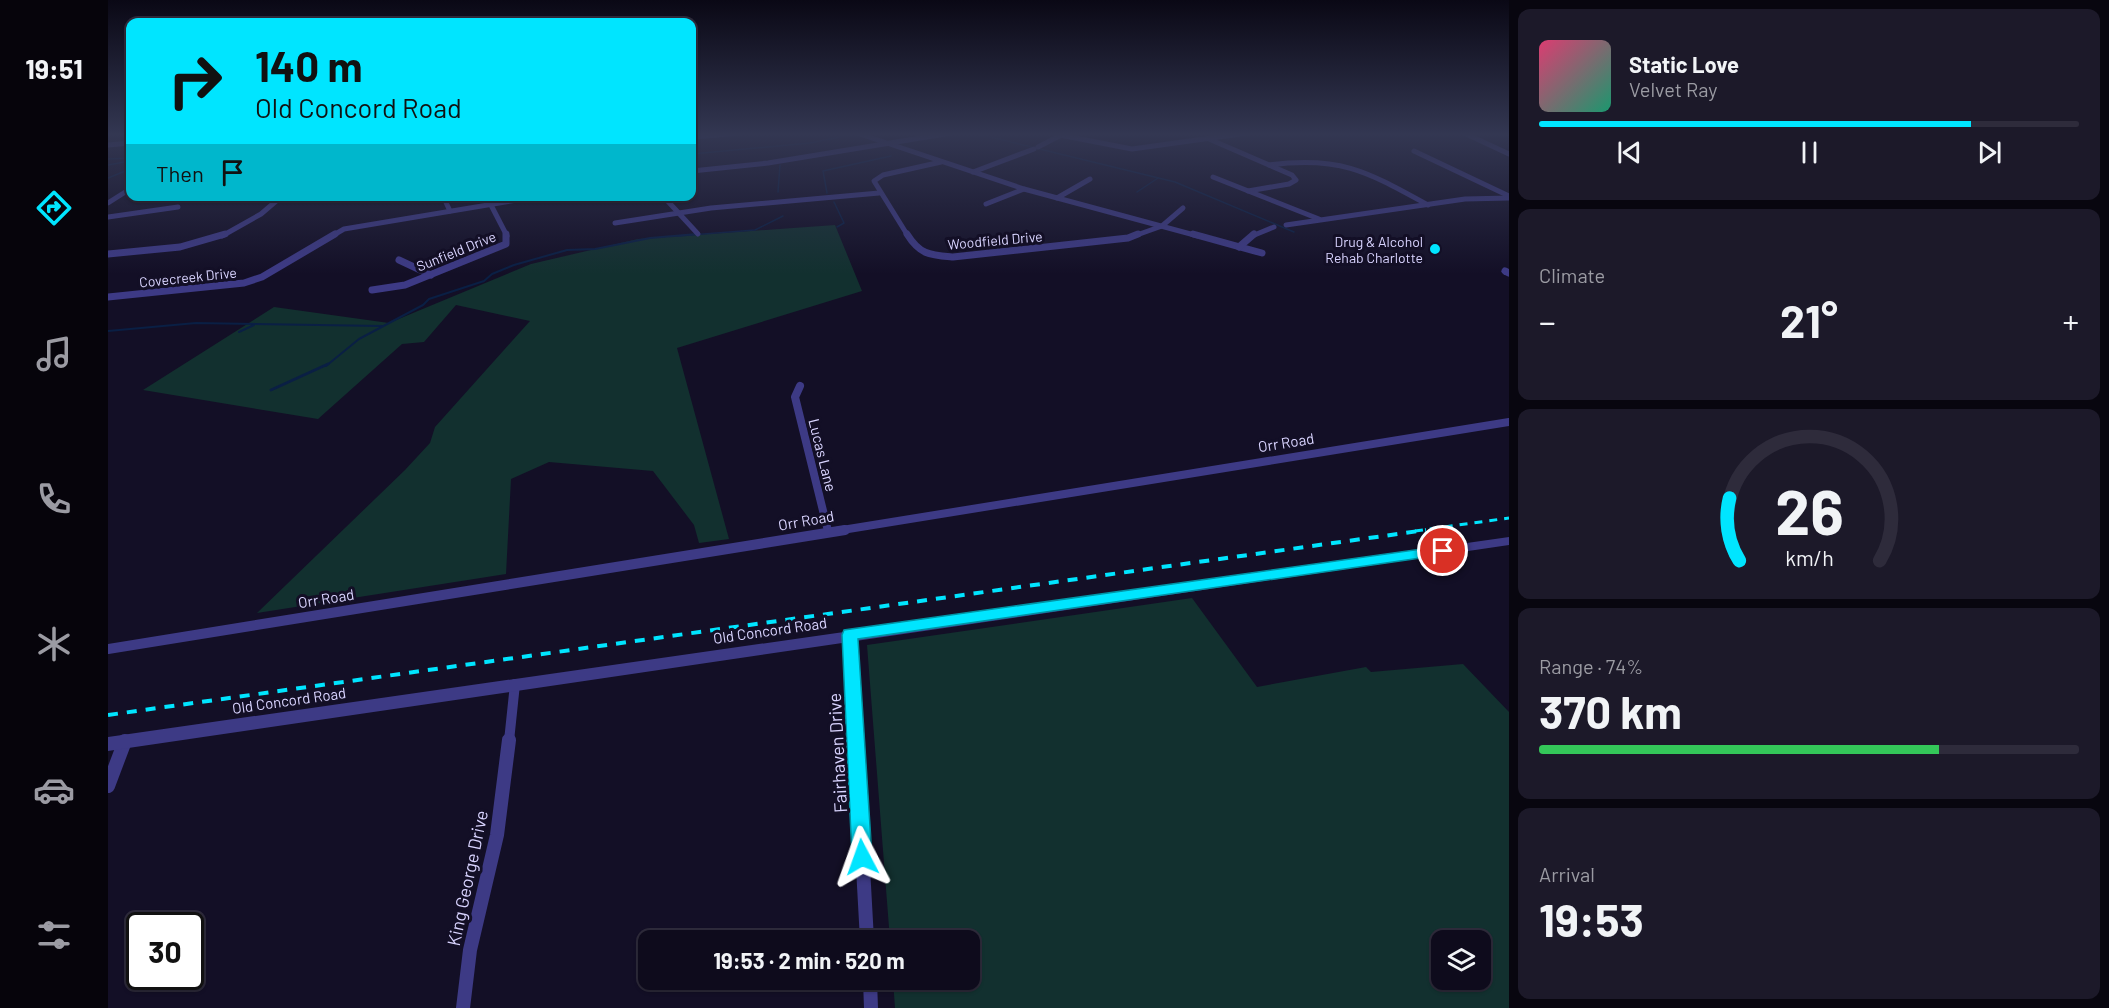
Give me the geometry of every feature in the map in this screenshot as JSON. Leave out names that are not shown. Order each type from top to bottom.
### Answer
[{"type":"street","points":[[615,224],[679,213],[879,193],[874,180]]},
{"type":"street","points":[[997,180],[1262,253]]},
{"type":"street","points":[[1057,198],[1087,180]]},
{"type":"street","points":[[1221,180],[1321,220]]},
{"type":"street","points":[[1248,191],[1295,182],[1294,180]]},
{"type":"street","points":[[1382,180],[1428,205]]},
{"type":"street","points":[[1474,180],[1509,197]]},
{"type":"street","points":[[986,204],[1024,189]]},
{"type":"street","points":[[108,203],[126,192]]},
{"type":"street","name":"Woodfield Drive","points":[[879,193],[915,248],[926,254],[943,257],[1137,236],[1162,226],[1174,213],[1183,208]]},
{"type":"street","points":[[1286,225],[1474,198],[1509,197]]},
{"type":"street","points":[[108,254],[209,243],[262,215],[277,201]]},
{"type":"street","points":[[445,201],[450,211]]},
{"type":"street","name":"Covecreek Drive","points":[[108,297],[244,283],[262,277],[344,229],[513,201]]},
{"type":"street","points":[[668,201],[698,234]]},
{"type":"street","name":"Sunfield Drive","points":[[372,290],[399,286],[506,244],[508,238],[491,205]]},
{"type":"street","points":[[108,217],[178,207]]},
{"type":"street","points":[[1239,247],[1257,232],[1274,227]]},
{"type":"street","points":[[399,261],[431,275]]},
{"type":"street","name":"Lucas Lane","points":[[800,386],[795,397],[828,531]]},
{"type":"street","name":"Orr Road","points":[[108,649],[1509,422]]},
{"type":"street","name":"Old Concord Road","points":[[108,744],[1509,541]]},
{"type":"street","name":"Fairhaven Drive","points":[[850,635],[866,930]]},
{"type":"street","name":"King George Drive","points":[[463,1008],[466,970],[474,926],[497,839],[515,684]]},
{"type":"street","points":[[108,786],[125,741]]},
{"type":"street","points":[[870,990],[871,1008]]},
{"type":"green space","points":[[835,225],[862,291],[677,348],[729,539],[699,543],[694,525],[653,471],[549,462],[511,479],[506,574],[257,613],[405,470],[430,443],[435,427],[530,321],[456,305],[424,342],[402,344],[318,419],[143,390],[274,307],[389,323],[531,264],[638,239]]},
{"type":"green space","points":[[1192,598],[1257,687],[1366,667],[1371,672],[1463,664],[1509,712],[1509,1008],[895,1008],[894,990],[980,990],[980,930],[889,930],[867,645]]},
{"type":"waterway","points":[[778,192],[779,180]]},
{"type":"waterway","points":[[825,180],[827,193]]},
{"type":"waterway","points":[[1137,192],[1155,180]]},
{"type":"waterway","points":[[1167,180],[1294,232]]},
{"type":"waterway","points":[[834,202],[844,223],[837,227]]},
{"type":"waterway","points":[[678,236],[755,230],[783,216]]},
{"type":"waterway","points":[[326,366],[359,339],[423,305],[429,299],[484,281],[492,274],[514,265],[567,250],[595,249],[650,238],[697,234]]},
{"type":"waterway","points":[[108,331],[196,323],[382,326]]},
{"type":"waterway","points":[[239,332],[254,325]]},
{"type":"waterway","points":[[271,390],[328,364]]},
{"type":"railway","points":[[1415,531],[1509,518]]},
{"type":"railway","points":[[108,715],[1426,530]]},
{"type":"place","name":"Drug & Alcohol Rehab Charlotte","points":[[1435,249]]},
{"type":"route","points":[[862,857],[850,635],[1443,551]]}]
